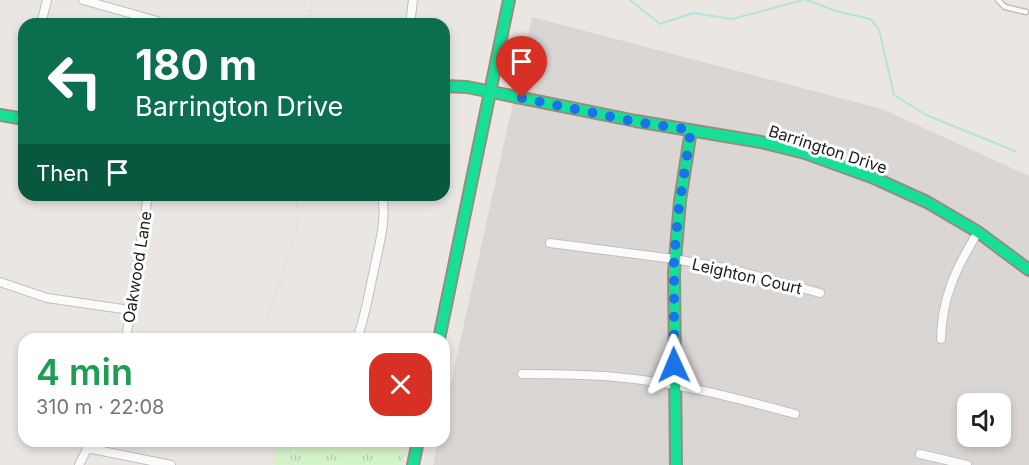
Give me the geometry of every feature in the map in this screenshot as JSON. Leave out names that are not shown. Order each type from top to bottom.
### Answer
[{"type":"street","points":[[42,18],[47,0]]},
{"type":"street","points":[[82,0],[146,18]]},
{"type":"street","points":[[411,18],[413,0]]},
{"type":"street","points":[[440,333],[509,0]]},
{"type":"street","name":"Barrington Drive","points":[[450,86],[636,122],[777,146],[843,166],[927,202],[978,232],[1029,270]]},
{"type":"street","points":[[0,115],[18,118]]},
{"type":"street","points":[[676,465],[674,259],[679,207],[691,130]]},
{"type":"street","name":"Oakwood Lane","points":[[127,333],[147,201]]},
{"type":"street","points":[[359,333],[383,224],[384,201]]},
{"type":"street","points":[[941,339],[941,325],[950,284],[961,259],[978,232]]},
{"type":"street","name":"Leighton Court","points":[[550,243],[731,269],[820,293]]},
{"type":"street","points":[[0,282],[47,298],[130,310]]},
{"type":"street","points":[[522,374],[582,374],[618,377],[717,394],[795,414]]},
{"type":"street","points":[[79,465],[88,447]]},
{"type":"street","points":[[101,447],[171,465]]},
{"type":"street","points":[[413,465],[417,447]]},
{"type":"street","points":[[920,454],[967,465]]},
{"type":"lane","points":[[998,0],[1005,7],[1026,12]]},
{"type":"path","points":[[310,18],[312,0]]},
{"type":"path","points":[[261,333],[296,236],[298,214],[296,201]]},
{"type":"path","points":[[290,447],[291,465]]},
{"type":"shaded area","points":[[532,17],[882,109],[1029,176],[1029,465],[433,465],[437,447],[450,447],[450,387]]},
{"type":"green space","points":[[277,447],[392,447],[405,450],[401,465],[273,465]]},
{"type":"waterway","points":[[630,0],[660,24],[693,13],[732,19],[803,0]]},
{"type":"waterway","points":[[807,0],[836,11],[870,19],[879,29],[894,95],[926,115],[1015,151]]},
{"type":"traffic: fast","points":[[440,333],[509,0]]},
{"type":"traffic: fast","points":[[450,86],[467,87],[636,121],[761,142],[805,153],[874,178],[927,202],[978,232],[1029,270]]},
{"type":"traffic: fast","points":[[0,115],[18,118]]},
{"type":"traffic: fast","points":[[676,465],[674,272],[680,201],[691,130]]},
{"type":"traffic: fast","points":[[413,465],[417,447]]},
{"type":"route","points":[[522,98],[636,122],[691,130],[679,207],[674,259],[674,365]]}]
